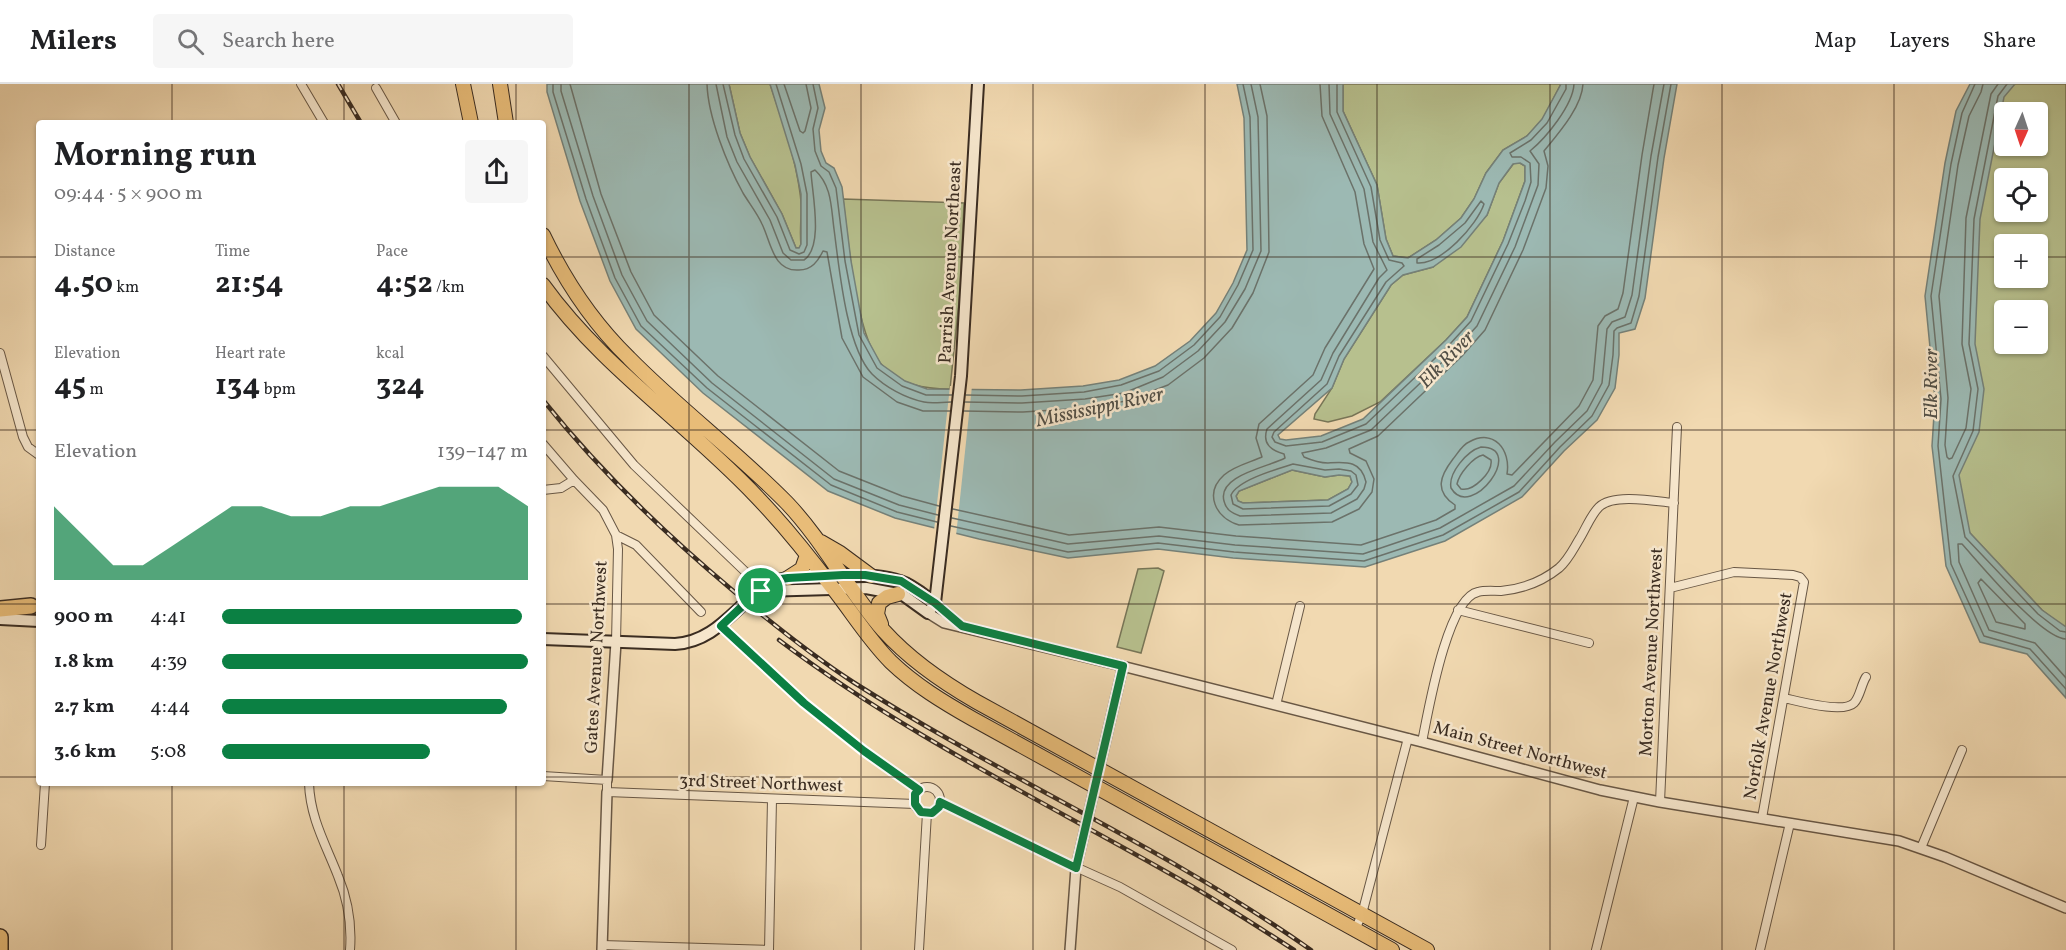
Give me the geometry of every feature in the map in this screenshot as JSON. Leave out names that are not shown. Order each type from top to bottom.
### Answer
[{"type":"highway","points":[[463,84],[470,120]]},
{"type":"highway","points":[[500,84],[506,120]]},
{"type":"highway","points":[[546,242],[568,283],[587,310],[628,358],[772,489],[819,542],[885,632],[904,652],[944,683],[1427,950]]},
{"type":"highway","points":[[546,289],[569,319],[597,348],[731,471],[783,525],[872,641],[890,661],[920,686],[946,704],[1392,950]]},
{"type":"highway","points":[[819,542],[840,553],[871,576]]},
{"type":"highway","points":[[788,578],[802,569],[807,555]]},
{"type":"highway","points":[[885,632],[877,614],[879,603],[898,594]]},
{"type":"highway","points":[[3,606],[35,606]]},
{"type":"highway","points":[[0,937],[0,950]]},
{"type":"main road","name":"Parrish Avenue Northeast","points":[[935,603],[961,376],[978,84]]},
{"type":"main road","name":"Main Street Northwest","points":[[546,639],[684,644],[700,639],[721,626],[775,580],[788,578],[843,575],[871,576],[901,581],[935,603]]},
{"type":"main road","points":[[914,588],[925,588],[938,580]]},
{"type":"main road","name":"Main Street Northwest","points":[[761,591],[866,588],[898,594],[914,602],[928,613]]},
{"type":"main road","points":[[928,613],[935,603]]},
{"type":"main road","points":[[0,619],[36,621]]},
{"type":"street","points":[[301,84],[322,120]]},
{"type":"street","points":[[376,88],[394,120]]},
{"type":"street","points":[[0,353],[23,437],[28,447],[36,453]]},
{"type":"street","points":[[546,360],[634,465],[756,582],[761,591]]},
{"type":"street","name":"Morton Avenue Northwest","points":[[1660,802],[1677,427]]},
{"type":"street","points":[[546,447],[603,510],[616,535],[636,545],[701,612]]},
{"type":"street","points":[[546,490],[561,488],[574,480]]},
{"type":"street","points":[[1422,742],[1432,693],[1451,624],[1458,610],[1468,598],[1474,593],[1534,584],[1558,568],[1571,556],[1597,510],[1605,502],[1620,499],[1674,503]]},
{"type":"street","name":"Gates Avenue Northwest","points":[[607,780],[616,642],[618,549],[616,535]]},
{"type":"street","name":"Norfolk Avenue Northwest","points":[[1670,588],[1734,572],[1793,575],[1803,579],[1804,586],[1762,818]]},
{"type":"street","name":"Main Street Northwest","points":[[935,603],[962,626]]},
{"type":"street","points":[[1276,705],[1299,606]]},
{"type":"street","points":[[1458,610],[1589,643]]},
{"type":"street","name":"Main Street Northwest","points":[[928,613],[944,623],[1123,666],[1634,797],[1899,841],[2066,908]]},
{"type":"street","points":[[721,626],[804,703],[864,751],[919,790]]},
{"type":"street","points":[[1070,950],[1076,868],[1123,666]]},
{"type":"street","points":[[1784,698],[1834,707],[1849,706],[1856,700],[1866,677]]},
{"type":"street","points":[[1355,930],[1362,914],[1408,738]]},
{"type":"street","points":[[1921,848],[1962,750]]},
{"type":"street","points":[[546,776],[607,780],[602,947],[769,950],[772,800]]},
{"type":"street","points":[[41,845],[45,786]]},
{"type":"street","points":[[309,786],[316,824],[347,902],[351,929],[350,950]]},
{"type":"street","points":[[931,787],[936,790],[940,802],[936,810],[921,812],[915,804],[915,794],[919,790],[931,787]]},
{"type":"street","name":"3rd Street Northwest","points":[[607,792],[915,804]]},
{"type":"street","points":[[1596,950],[1634,797]]},
{"type":"street","points":[[940,802],[1144,900],[1227,949]]},
{"type":"street","points":[[919,950],[927,813]]},
{"type":"street","points":[[1760,950],[1790,823]]},
{"type":"green space","points":[[729,84],[770,84],[788,138],[798,179],[801,199],[801,245],[799,248],[796,248],[782,214],[750,157],[740,133]]},
{"type":"green space","points":[[1343,84],[1561,84],[1543,119],[1527,136],[1503,150],[1486,173],[1474,199],[1461,218],[1436,240],[1408,258],[1393,256],[1386,239],[1377,185],[1343,111]]},
{"type":"green space","points":[[1994,84],[2066,84],[2066,629],[2042,610],[1970,533],[1942,476]]},
{"type":"green space","points":[[1514,163],[1525,166],[1525,181],[1503,241],[1467,317],[1380,402],[1352,416],[1328,422],[1314,419],[1332,388],[1344,359],[1391,285],[1403,275],[1433,267],[1487,215],[1499,183]]},
{"type":"green space","points":[[843,199],[964,203],[960,292],[950,389],[922,387],[905,381],[889,372],[873,352],[855,286]]},
{"type":"green space","points":[[1292,470],[1325,477],[1350,476],[1352,482],[1348,489],[1328,500],[1243,503],[1238,501],[1236,496],[1239,491]]},
{"type":"green space","points":[[1158,568],[1164,571],[1141,653],[1117,647],[1138,569]]},
{"type":"water","points":[[547,84],[729,84],[740,133],[750,157],[782,214],[796,248],[799,248],[801,244],[801,194],[795,165],[770,84],[819,84],[825,108],[819,130],[821,151],[826,163],[834,168],[842,187],[851,261],[864,333],[881,364],[905,381],[927,389],[1021,390],[1083,386],[1119,380],[1155,366],[1190,341],[1216,313],[1233,283],[1247,250],[1244,118],[1237,84],[1343,84],[1343,111],[1377,185],[1386,239],[1393,256],[1408,258],[1436,240],[1461,218],[1474,199],[1486,173],[1503,150],[1527,136],[1542,119],[1561,84],[1677,84],[1664,158],[1645,298],[1635,329],[1619,333],[1615,388],[1597,420],[1564,451],[1522,497],[1445,541],[1365,567],[1233,558],[1158,549],[1068,558],[895,518],[828,491],[703,393],[636,329],[610,281],[580,201],[547,92]],"holes":[[[1520,163],[1525,166],[1525,181],[1503,241],[1467,317],[1363,419],[1321,436],[1280,439],[1278,435],[1332,388],[1344,359],[1391,285],[1403,275],[1433,267],[1461,247],[1487,215],[1499,183],[1513,164]],[[1292,470],[1325,477],[1350,476],[1352,482],[1348,489],[1328,500],[1243,503],[1238,501],[1236,496],[1239,491]]]},
{"type":"water","points":[[1970,84],[2015,84],[2004,97],[2003,102],[1994,102],[1994,148],[1980,219],[1975,344],[1984,389],[1979,432],[1959,475],[1970,533],[2042,610],[2066,627],[2066,698],[2027,654],[1980,642],[1946,566],[1932,446],[1935,399],[1925,296],[1945,163],[1956,111]]},
{"type":"pier","points":[[950,386],[972,386],[956,536],[934,531]]},
{"type":"railway","points":[[338,84],[359,120]]},
{"type":"railway","points":[[546,404],[609,476],[656,523],[746,601],[821,660],[853,682],[967,750],[1199,878],[1311,950]]},
{"type":"railway","points":[[779,640],[876,707],[976,766],[1196,888],[1294,950]]},
{"type":"route","points":[[865,575],[901,581],[935,603],[962,626],[1123,666],[1076,868],[940,802],[939,807],[932,813],[921,812],[917,809],[914,799],[919,790],[864,751],[804,703],[721,626],[761,591],[775,580],[788,578],[865,575]]},
{"type":"water label","name":"Elk River","points":[[1447,360]]},
{"type":"water label","name":"Elk River","points":[[1932,384]]},
{"type":"water label","name":"Mississippi River","points":[[1100,408]]}]
